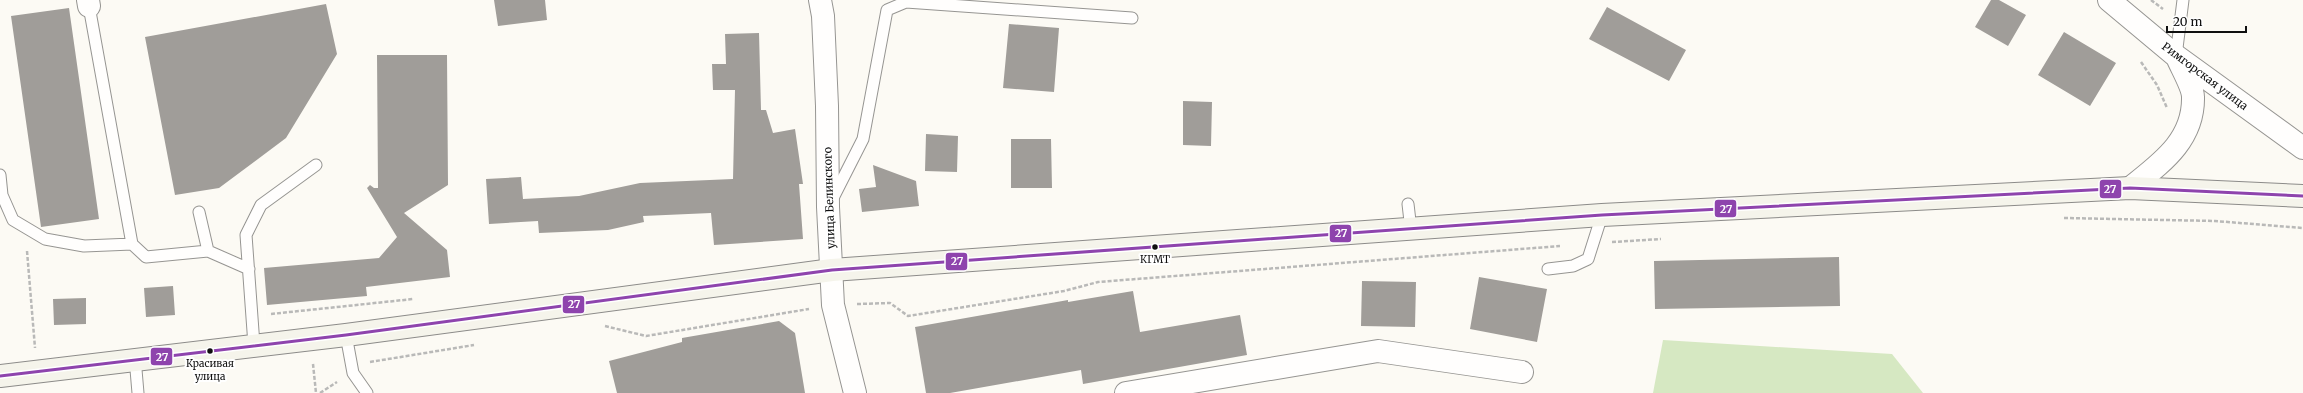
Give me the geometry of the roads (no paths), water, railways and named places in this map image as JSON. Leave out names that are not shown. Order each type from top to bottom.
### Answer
[{"type":"main road","points":[[0,376],[136,358],[346,335],[832,270],[1411,230],[1602,215],[2130,188],[2303,196]]},
{"type":"street","name":"улица Белинского","points":[[820,0],[823,16],[827,106],[828,208],[833,304],[855,393]]},
{"type":"street","name":"Римгорская улица","points":[[2109,0],[2176,56],[2303,148]]},
{"type":"street","points":[[2130,188],[2168,158],[2189,125],[2193,96],[2176,56]]},
{"type":"street","points":[[1126,393],[1171,389],[1378,351],[1522,372]]},
{"type":"lane","points":[[2176,56],[2183,0]]},
{"type":"lane","points":[[828,208],[863,139],[887,10],[906,2],[1132,18]]},
{"type":"lane","points":[[88,3],[132,244],[146,257],[208,251],[249,270]]},
{"type":"lane","points":[[254,345],[246,236],[261,204],[316,165]]},
{"type":"lane","points":[[0,175],[2,195],[13,220],[45,239],[84,246],[132,244]]},
{"type":"lane","points":[[1408,204],[1411,230]]},
{"type":"lane","points":[[199,212],[208,251]]},
{"type":"lane","points":[[1548,269],[1573,266],[1588,259],[1602,215]]},
{"type":"lane","points":[[346,335],[353,373],[367,393]]},
{"type":"lane","points":[[136,358],[138,393]]},
{"type":"place","name":"КГМТ","points":[[1155,247]]},
{"type":"place","name":"Красивая улица","points":[[210,351]]}]
